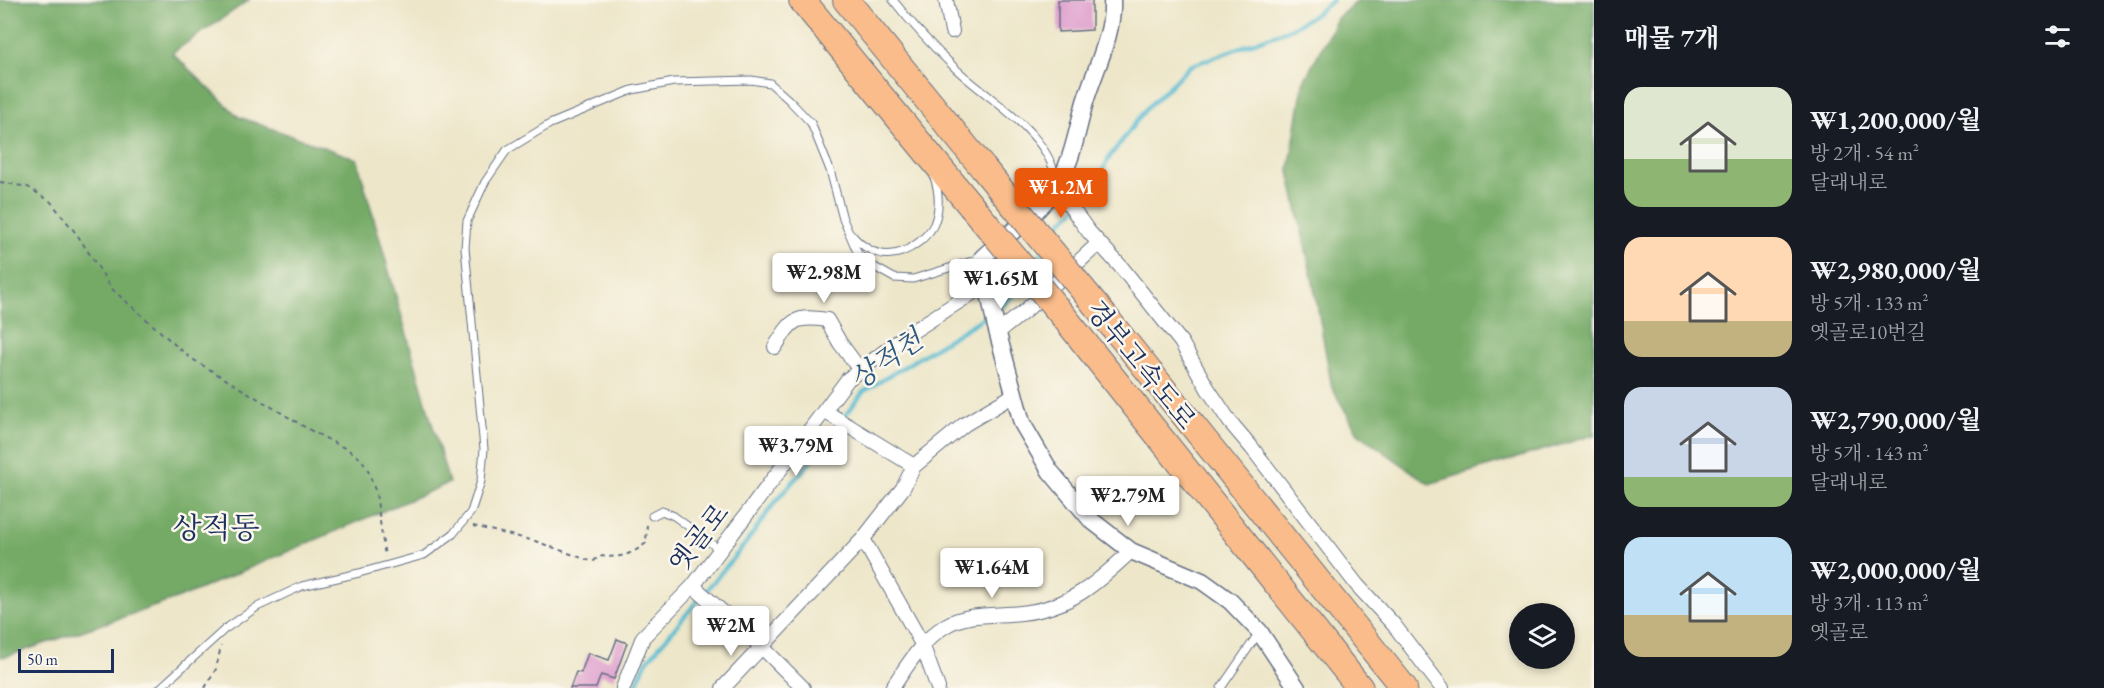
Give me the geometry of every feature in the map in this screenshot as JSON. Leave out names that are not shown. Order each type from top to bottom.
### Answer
[{"type":"highway","name":"경부고속도로","points":[[802,0],[1064,317],[1360,688]]},
{"type":"highway","name":"경부고속도로","points":[[846,0],[1404,688]]},
{"type":"street","points":[[946,0],[952,31]]},
{"type":"street","points":[[1112,0],[1113,12],[1103,47],[1066,167],[1056,187],[1042,205],[982,258],[987,291],[1014,395],[1022,423],[1050,471],[1091,520],[1131,551],[1202,581],[1230,601],[1259,632],[1297,688]]},
{"type":"street","points":[[1056,187],[1089,232],[1122,268],[1181,342],[1230,422],[1442,688]]},
{"type":"street","points":[[996,328],[1098,243]]},
{"type":"street","name":"옛골로","points":[[623,688],[643,637],[693,586],[721,551],[829,415],[848,379],[907,335],[987,291]]},
{"type":"street","points":[[775,347],[790,323],[808,317],[827,320],[840,344],[860,370]]},
{"type":"street","points":[[723,688],[863,539],[903,488],[914,466],[965,424],[1014,395]]},
{"type":"street","points":[[829,415],[914,466]]},
{"type":"street","points":[[863,539],[922,644],[938,688]]},
{"type":"street","points":[[892,688],[922,644],[946,625],[963,617],[1039,611],[1077,597],[1102,579],[1131,551]]},
{"type":"street","points":[[693,586],[761,646],[803,688]]},
{"type":"lane","points":[[892,0],[954,68],[1036,137],[1049,155],[1054,168],[1056,187]]},
{"type":"lane","points":[[160,688],[225,629],[257,607],[302,586],[424,555],[453,534],[471,512],[481,481],[484,449],[465,248],[467,221],[485,182],[507,150],[550,124],[632,90],[674,82],[751,80],[770,83],[811,123],[830,170],[843,219],[858,254],[871,265],[894,278],[913,279],[982,258]]},
{"type":"lane","points":[[843,219],[853,236],[863,246],[877,253],[896,254],[907,250],[927,235],[936,216],[938,195],[933,173],[918,142]]},
{"type":"lane","points":[[652,516],[662,512],[674,516],[721,551]]},
{"type":"lane","points":[[1221,688],[1259,632]]},
{"type":"path","points":[[0,182],[28,187],[51,202],[78,236],[112,289],[189,357],[362,460],[368,470],[375,493],[386,566]]},
{"type":"path","points":[[462,523],[505,532],[593,562],[599,556],[622,557],[637,551],[646,543],[646,526],[652,516]]},
{"type":"path","points":[[205,688],[216,669],[225,629]]},
{"type":"green space","points":[[0,0],[249,0],[172,53],[239,117],[357,159],[449,483],[179,598],[0,657]]},
{"type":"green space","points":[[1359,0],[1594,0],[1594,435],[1429,484],[1358,433],[1332,388],[1314,287],[1289,171],[1303,83],[1338,17]]},
{"type":"building","points":[[1058,0],[1092,0],[1092,30],[1058,32]]},
{"type":"building","points":[[617,639],[627,643],[614,679],[601,675],[596,688],[570,688],[576,672],[581,673],[588,653],[609,660]]},
{"type":"waterway","name":"상적천","points":[[1052,236],[1060,223],[1087,198],[1111,155],[1145,110],[1190,66],[1290,29],[1317,13],[1333,0]]},
{"type":"waterway","name":"상적천","points":[[1033,267],[1042,253]]},
{"type":"waterway","name":"상적천","points":[[997,310],[1019,290],[1023,283]]},
{"type":"waterway","name":"상적천","points":[[636,688],[647,661],[746,543],[776,501],[807,466],[863,392],[988,315]]},
{"type":"district","name":"상적동","points":[[216,528]]}]
